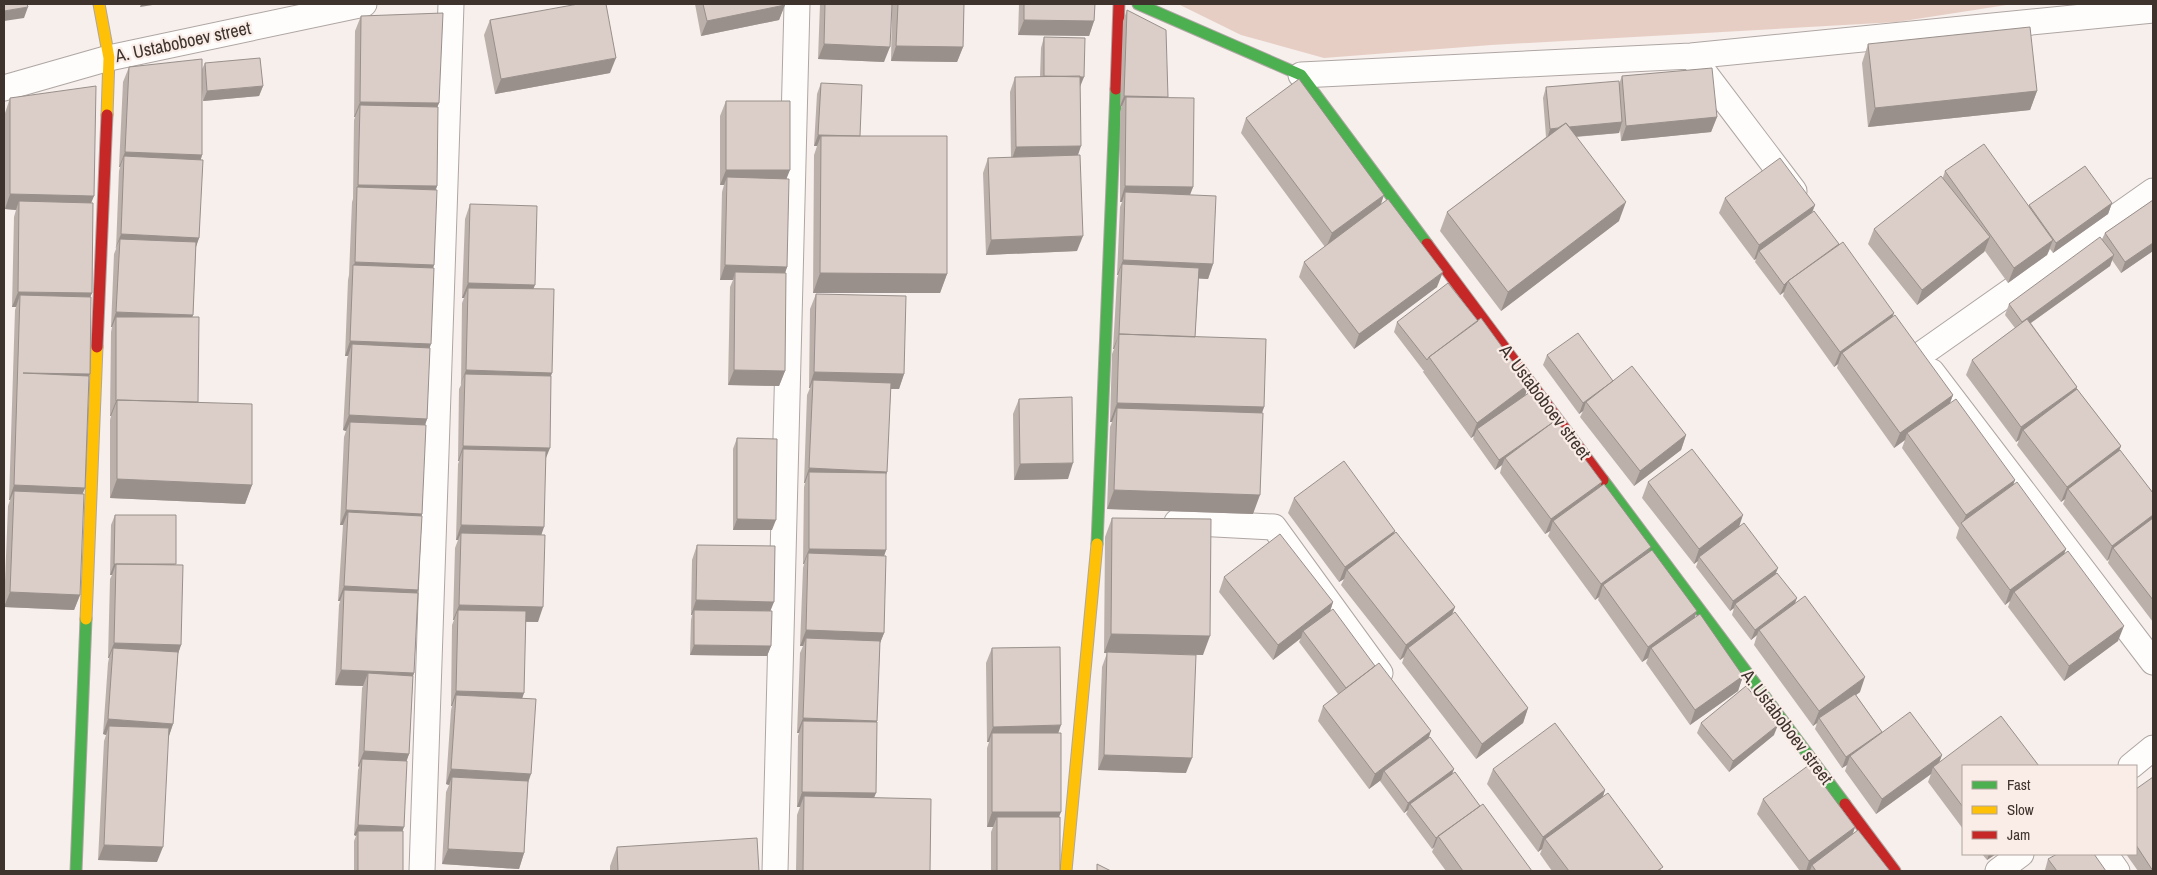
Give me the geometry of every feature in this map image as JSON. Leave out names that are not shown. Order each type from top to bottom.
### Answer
[{"type":"street","points":[[76,871],[109,58],[99,4]]},
{"type":"street","name":"A. Ustaboboev street","points":[[4,88],[109,58],[364,4]]},
{"type":"street","points":[[422,871],[451,4]]},
{"type":"street","points":[[775,871],[797,4]]},
{"type":"street","points":[[1066,871],[1108,519],[1119,4]]},
{"type":"street","name":"A. Ustaboboev street","points":[[1138,4],[1300,75],[1895,871]]},
{"type":"street","points":[[1300,75],[1692,56],[2153,11]]},
{"type":"street","points":[[1692,56],[1806,206]]},
{"type":"street","points":[[2153,191],[1914,347],[2153,662]]},
{"type":"street","points":[[1157,521],[1274,527],[1396,695]]},
{"type":"street","points":[[2132,765],[2153,748]]},
{"type":"street","points":[[1998,871],[2020,855]]},
{"type":"street","points":[[2106,855],[2116,871]]},
{"type":"shaded area","points":[[1178,4],[2013,4],[1897,22],[1491,45],[1324,58],[1241,35]]},
{"type":"building","points":[[4,4],[27,4],[28,7],[4,11]]},
{"type":"building","points":[[578,4],[606,4],[616,58],[501,79],[490,20]]},
{"type":"building","points":[[703,4],[785,4],[785,5],[707,21]]},
{"type":"building","points":[[825,4],[892,4],[890,47],[824,44]]},
{"type":"building","points":[[898,4],[964,4],[963,47],[896,46]]},
{"type":"building","points":[[1024,4],[1095,4],[1094,21],[1024,20]]},
{"type":"building","points":[[1127,10],[1166,30],[1168,97],[1124,96]]},
{"type":"building","points":[[443,13],[439,103],[360,102],[361,16]]},
{"type":"building","points":[[2030,27],[2037,91],[1875,108],[1868,44]]},
{"type":"building","points":[[1044,37],[1085,38],[1084,77],[1044,76]]},
{"type":"building","points":[[260,58],[263,86],[207,91],[205,63]]},
{"type":"building","points":[[202,59],[202,155],[125,152],[129,67]]},
{"type":"building","points":[[1712,68],[1717,117],[1626,126],[1622,76]]},
{"type":"building","points":[[1080,76],[1081,146],[1016,147],[1015,77]]},
{"type":"building","points":[[1299,79],[1384,195],[1332,233],[1246,118]]},
{"type":"building","points":[[1619,81],[1622,122],[1569,127],[1566,123],[1558,128],[1550,129],[1546,87]]},
{"type":"building","points":[[821,83],[862,85],[860,136],[818,135]]},
{"type":"building","points":[[96,86],[94,196],[10,194],[10,98]]},
{"type":"building","points":[[1126,97],[1194,98],[1193,187],[1125,186]]},
{"type":"building","points":[[726,101],[790,101],[790,170],[726,170]]},
{"type":"building","points":[[360,105],[438,107],[437,186],[358,185]]},
{"type":"building","points":[[1566,123],[1626,202],[1508,292],[1447,212]]},
{"type":"building","points":[[821,136],[947,136],[947,274],[820,273]]},
{"type":"building","points":[[1984,144],[2053,240],[2014,268],[1945,171]]},
{"type":"building","points":[[1080,155],[1083,236],[991,240],[988,158]]},
{"type":"building","points":[[124,156],[203,160],[199,238],[121,234]]},
{"type":"building","points":[[1780,158],[1815,205],[1759,245],[1725,198]]},
{"type":"building","points":[[2085,166],[2112,203],[2056,243],[2029,205]]},
{"type":"building","points":[[1941,176],[1990,237],[1922,290],[1874,229]]},
{"type":"building","points":[[727,177],[789,179],[787,267],[725,265]]},
{"type":"building","points":[[357,187],[437,190],[434,265],[355,262]]},
{"type":"building","points":[[1125,192],[1216,196],[1213,264],[1123,260]]},
{"type":"building","points":[[1388,199],[1443,272],[1359,334],[1304,262]]},
{"type":"building","points":[[2153,200],[2153,243],[2125,262],[2105,233]]},
{"type":"building","points":[[19,201],[93,203],[92,293],[18,292]]},
{"type":"building","points":[[470,204],[537,206],[535,285],[468,283]]},
{"type":"building","points":[[1814,211],[1839,244],[1784,285],[1759,251]]},
{"type":"building","points":[[2100,237],[2114,255],[2022,322],[2009,304]]},
{"type":"building","points":[[120,239],[196,242],[193,315],[116,312]]},
{"type":"building","points":[[1843,242],[1894,313],[1840,352],[1788,281]]},
{"type":"building","points":[[1122,264],[1199,268],[1195,337],[1119,334]]},
{"type":"building","points":[[353,265],[434,268],[431,344],[350,341]]},
{"type":"building","points":[[735,272],[786,273],[785,371],[734,370]]},
{"type":"building","points":[[1448,283],[1478,321],[1427,360],[1397,322]]},
{"type":"building","points":[[468,288],[554,289],[552,373],[466,370]]},
{"type":"building","points":[[816,294],[906,296],[904,374],[814,372]]},
{"type":"building","points":[[20,295],[91,297],[90,374],[23,373],[89,376],[85,488],[14,485]]},
{"type":"building","points":[[1895,315],[1953,395],[1900,433],[1842,353]]},
{"type":"building","points":[[116,317],[199,317],[198,402],[116,401]]},
{"type":"building","points":[[1481,318],[1529,384],[1477,423],[1429,357]]},
{"type":"building","points":[[2027,319],[2077,387],[2021,427],[1972,360]]},
{"type":"building","points":[[1578,333],[1613,381],[1583,403],[1547,355]]},
{"type":"building","points":[[1119,334],[1266,339],[1264,407],[1117,403]]},
{"type":"building","points":[[352,344],[430,348],[427,419],[349,415]]},
{"type":"building","points":[[1632,366],[1686,435],[1640,471],[1586,402]]},
{"type":"building","points":[[465,374],[551,376],[550,448],[463,446]]},
{"type":"building","points":[[813,380],[891,383],[887,472],[809,468]]},
{"type":"building","points":[[2077,389],[2121,446],[2067,487],[2023,430]]},
{"type":"building","points":[[1530,392],[1552,423],[1499,460],[1477,429]]},
{"type":"building","points":[[1072,397],[1073,463],[1020,464],[1019,399]]},
{"type":"building","points":[[1956,399],[2015,480],[1966,515],[1907,433]]},
{"type":"building","points":[[117,400],[252,404],[252,485],[117,479]]},
{"type":"building","points":[[1117,408],[1263,413],[1260,495],[1114,490]]},
{"type":"building","points":[[1556,420],[1602,482],[1551,519],[1505,458]]},
{"type":"building","points":[[350,422],[426,425],[422,514],[346,510]]},
{"type":"building","points":[[737,438],[777,439],[776,520],[737,519]]},
{"type":"building","points":[[463,449],[546,451],[544,527],[461,525]]},
{"type":"building","points":[[1692,449],[1743,515],[1699,549],[1648,482]]},
{"type":"building","points":[[2120,450],[2153,493],[2153,515],[2112,546],[2068,489]]},
{"type":"building","points":[[1344,461],[1395,531],[1345,567],[1294,498]]},
{"type":"building","points":[[809,472],[886,473],[886,550],[809,549]]},
{"type":"building","points":[[2017,482],[2066,549],[2010,590],[1961,523]]},
{"type":"building","points":[[1604,484],[1651,547],[1601,584],[1553,521]]},
{"type":"building","points":[[14,491],[84,494],[80,595],[10,592]]},
{"type":"building","points":[[348,512],[422,516],[418,590],[344,586]]},
{"type":"building","points":[[115,515],[176,515],[176,564],[114,564]]},
{"type":"building","points":[[1112,518],[1211,519],[1210,636],[1111,634]]},
{"type":"building","points":[[2153,518],[2153,600],[2113,548]]},
{"type":"building","points":[[1744,523],[1778,568],[1733,601],[1699,557]]},
{"type":"building","points":[[1396,532],[1455,607],[1406,645],[1347,570]]},
{"type":"building","points":[[461,533],[545,535],[543,607],[459,605]]},
{"type":"building","points":[[1280,534],[1333,602],[1278,645],[1224,577]]},
{"type":"building","points":[[697,545],[775,546],[774,602],[696,600]]},
{"type":"building","points":[[1652,550],[1697,611],[1648,647],[1603,585]]},
{"type":"building","points":[[2068,551],[2124,626],[2069,666],[2014,592]]},
{"type":"building","points":[[808,553],[886,556],[884,633],[806,630]]},
{"type":"building","points":[[116,564],[183,565],[181,645],[114,643]]},
{"type":"building","points":[[1777,573],[1797,598],[1755,630],[1735,604]]},
{"type":"building","points":[[344,590],[418,593],[414,673],[341,670]]},
{"type":"building","points":[[1805,596],[1865,677],[1819,711],[1759,630]]},
{"type":"building","points":[[1333,609],[1375,666],[1346,688],[1303,631]]},
{"type":"building","points":[[458,610],[526,611],[524,693],[456,691]]},
{"type":"building","points":[[694,610],[772,611],[771,646],[694,645]]},
{"type":"building","points":[[1455,612],[1528,708],[1482,744],[1408,648]]},
{"type":"building","points":[[1700,614],[1743,676],[1695,710],[1651,648]]},
{"type":"building","points":[[806,638],[880,641],[877,721],[803,718]]},
{"type":"building","points":[[1060,647],[1061,725],[993,727],[992,648]]},
{"type":"building","points":[[113,648],[178,652],[173,724],[108,719]]},
{"type":"building","points":[[1107,652],[1196,655],[1192,758],[1104,755]]},
{"type":"building","points":[[1379,663],[1431,731],[1375,774],[1323,706]]},
{"type":"building","points":[[368,673],[413,676],[409,754],[364,751]]},
{"type":"building","points":[[1746,686],[1778,725],[1733,761],[1701,723]]},
{"type":"building","points":[[1855,694],[1882,732],[1846,757],[1819,718]]},
{"type":"building","points":[[456,695],[536,699],[531,774],[451,769]]},
{"type":"building","points":[[1910,712],[1942,755],[1882,799],[1850,756]]},
{"type":"building","points":[[2001,716],[2038,765],[1962,765],[1962,806],[1933,767]]},
{"type":"building","points":[[803,721],[877,722],[876,793],[802,792]]},
{"type":"building","points":[[1555,723],[1605,790],[1543,837],[1493,769]]},
{"type":"building","points":[[109,726],[169,728],[163,847],[104,845]]},
{"type":"building","points":[[992,733],[1061,733],[1061,812],[992,812]]},
{"type":"building","points":[[1430,737],[1454,769],[1408,803],[1384,771]]},
{"type":"building","points":[[362,759],[407,761],[404,827],[358,825]]},
{"type":"building","points":[[1809,765],[1855,827],[1809,861],[1763,799]]},
{"type":"building","points":[[1455,772],[1480,806],[1436,838],[1410,804]]},
{"type":"building","points":[[452,777],[528,781],[524,853],[448,849]]},
{"type":"building","points":[[2153,777],[2153,871],[2137,847],[2137,788]]},
{"type":"building","points":[[1608,793],[1663,867],[1657,871],[1569,871],[1545,839]]},
{"type":"building","points":[[804,796],[931,799],[930,871],[803,871]]},
{"type":"building","points":[[1483,804],[1532,871],[1463,871],[1438,836]]},
{"type":"building","points":[[997,817],[1060,817],[1060,871],[997,871]]},
{"type":"building","points":[[1858,830],[1890,871],[1816,871],[1812,865]]},
{"type":"building","points":[[358,831],[403,831],[403,871],[358,871]]},
{"type":"building","points":[[757,838],[759,871],[618,871],[617,847]]},
{"type":"building","points":[[2055,855],[2095,855],[2106,871],[2057,871],[2048,859]]},
{"type":"building","points":[[1097,864],[1111,871],[1097,871]]},
{"type":"traffic: fast","points":[[1138,4],[1301,75],[1427,244]]},
{"type":"traffic: fast","points":[[1097,544],[1116,89]]},
{"type":"traffic: fast","points":[[1603,480],[1845,804]]},
{"type":"traffic: fast","points":[[76,871],[86,619]]},
{"type":"traffic: slow","points":[[99,4],[109,58],[107,115]]},
{"type":"traffic: slow","points":[[86,619],[97,347]]},
{"type":"traffic: slow","points":[[1066,871],[1097,544]]},
{"type":"traffic: jam","points":[[1116,89],[1119,4]]},
{"type":"traffic: jam","points":[[97,347],[107,115]]},
{"type":"traffic: jam","points":[[1427,244],[1603,480]]},
{"type":"traffic: jam","points":[[1845,804],[1895,871]]}]
